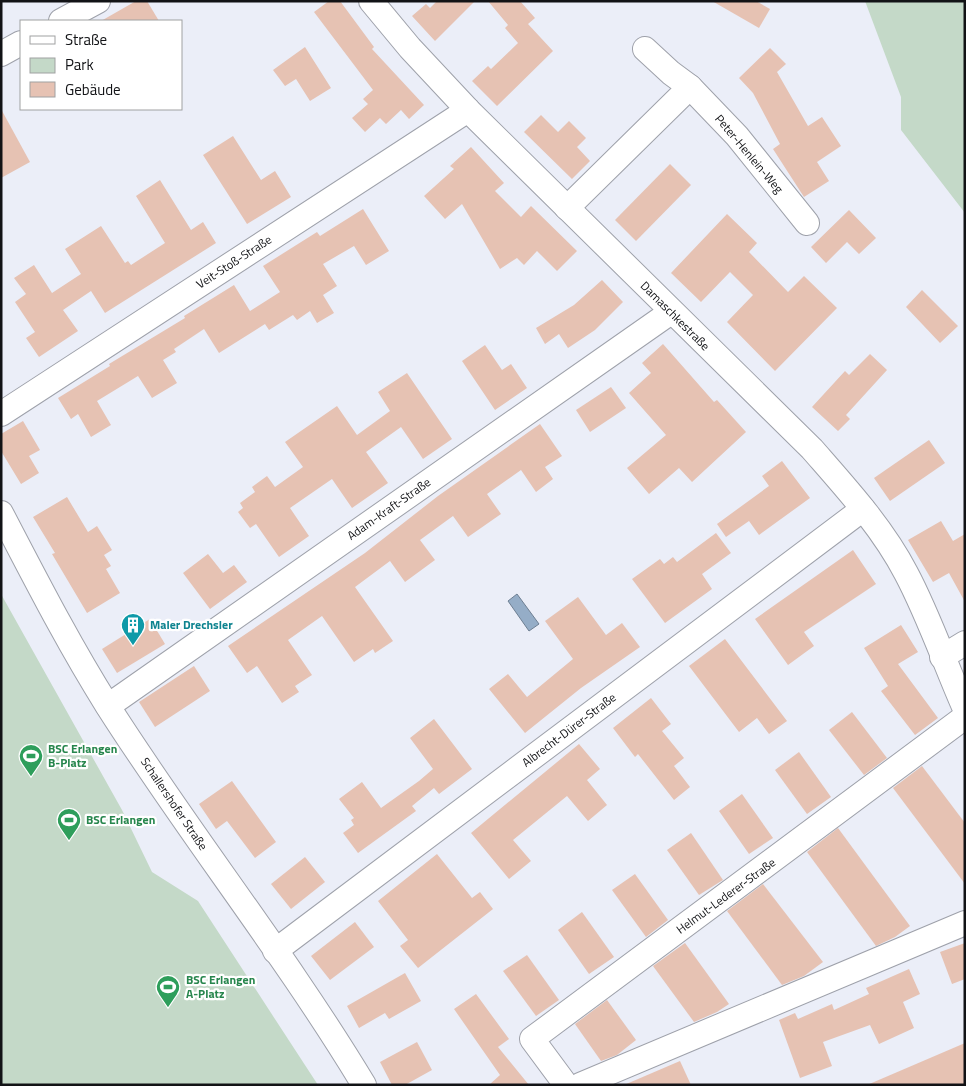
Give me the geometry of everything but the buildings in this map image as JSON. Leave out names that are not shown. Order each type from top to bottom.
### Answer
[{"type":"street","points":[[63,20],[98,1]]},
{"type":"street","name":"Damaschkestraße","points":[[371,1],[410,48],[468,110],[670,312],[812,449],[863,509],[906,573],[965,709]]},
{"type":"street","points":[[1,54],[20,44]]},
{"type":"street","name":"Peter-Henlein-Weg","points":[[645,49],[671,74],[690,87],[737,136],[807,223]]},
{"type":"street","points":[[568,208],[690,87]]},
{"type":"street","name":"Veit-Stoß-Straße","points":[[1,414],[468,110]]},
{"type":"street","name":"Adam-Kraft-Straße","points":[[108,706],[670,312]]},
{"type":"street","name":"Albrecht-Dürer-Straße","points":[[275,950],[863,509]]},
{"type":"street","name":"Schallershofer Straße","points":[[1,513],[64,634],[108,706],[317,1010],[364,1085]]},
{"type":"street","points":[[942,657],[965,643]]},
{"type":"street","name":"Helmut-Lederer-Straße","points":[[566,1085],[532,1039],[965,717]]},
{"type":"street","points":[[580,1085],[965,923]]},
{"type":"green space","points":[[865,1],[965,1],[965,213],[901,130],[901,97]]},
{"type":"green space","name":"BSC Erlangen","points":[[1,594],[122,810],[152,872],[198,901],[318,1085],[1,1085]]},
{"type":"water","points":[[517,594],[539,624],[529,631],[508,601]]},
{"type":"place","name":"Maler Drechsler","points":[[133,646]]},
{"type":"place","name":"BSC Erlangen B-Platz","points":[[31,777]]},
{"type":"place","name":"BSC Erlangen","points":[[69,841]]},
{"type":"place","name":"BSC Erlangen A-Platz","points":[[168,1008]]}]
